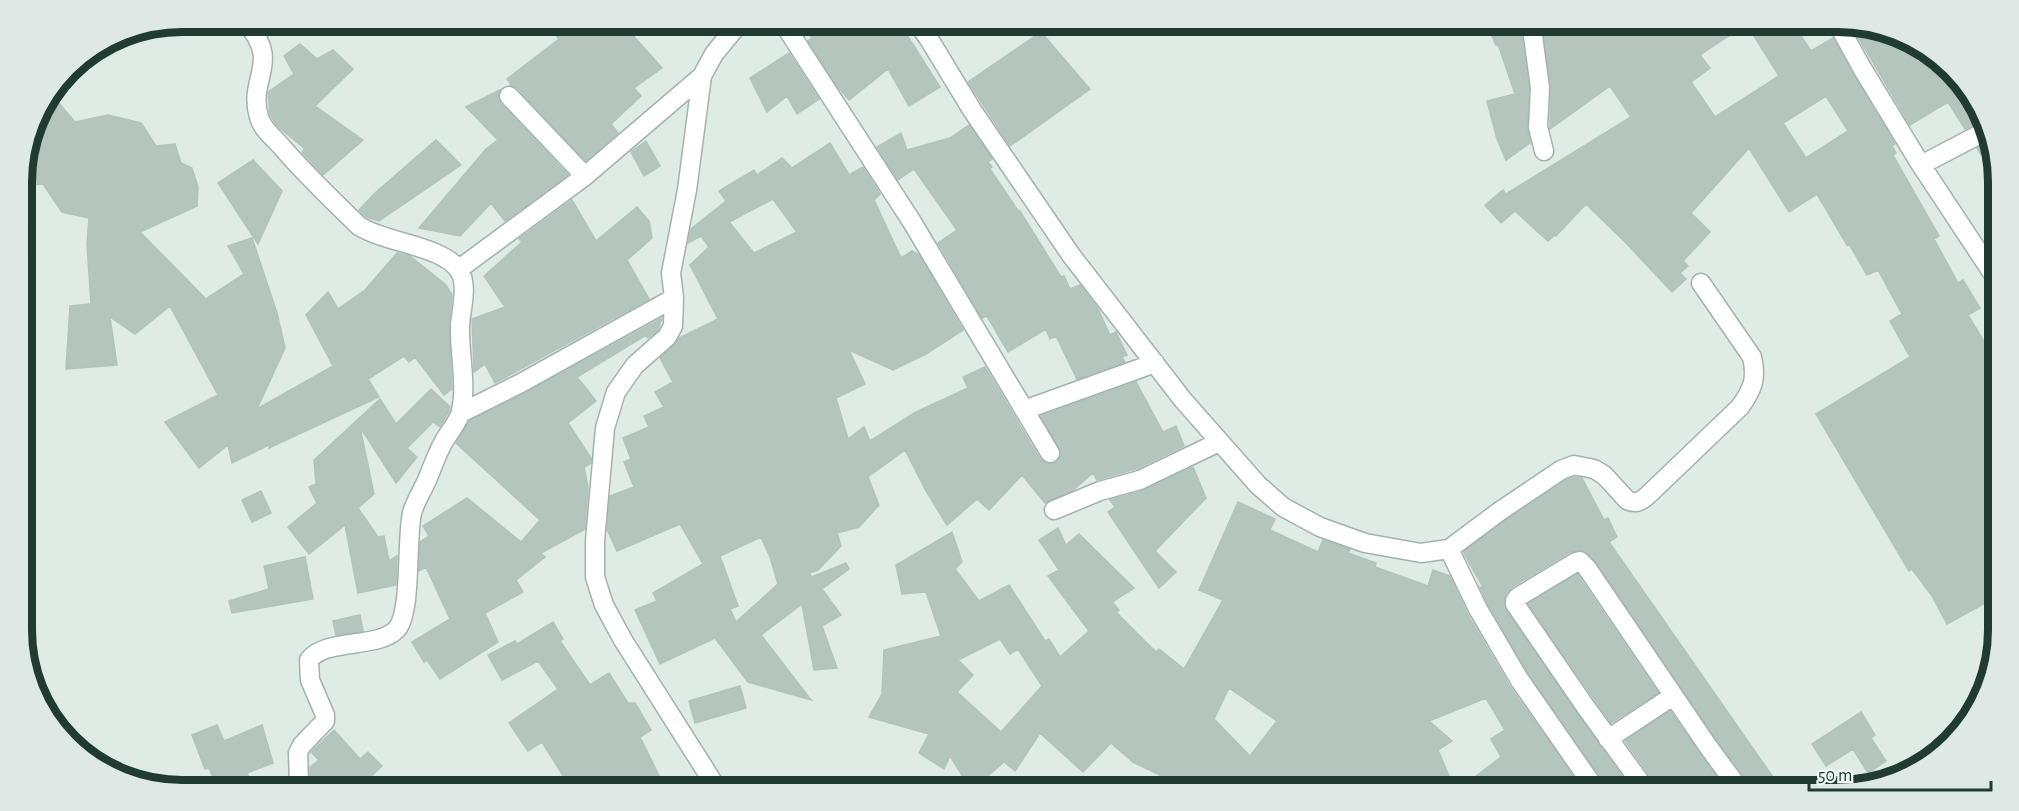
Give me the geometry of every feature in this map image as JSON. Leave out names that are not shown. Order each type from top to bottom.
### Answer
[{"type":"street","points":[[255,32],[264,56],[256,102],[263,127],[300,168],[359,226],[379,236],[404,242],[444,257],[459,269],[464,279],[460,328],[463,379],[461,413],[442,444],[413,510],[408,533],[402,620],[394,632],[324,650],[314,654],[309,660],[310,680],[325,715],[325,721],[302,745],[298,753],[299,780]]},
{"type":"street","points":[[459,269],[585,176],[702,76],[714,54],[732,32]]},
{"type":"street","points":[[789,32],[912,222],[1050,453]]},
{"type":"street","points":[[924,32],[972,110],[1071,255],[1219,442],[1258,485],[1283,507],[1320,527],[1365,543],[1420,553],[1449,549],[1535,487],[1561,470],[1574,465],[1594,469],[1604,475],[1627,500],[1636,503],[1641,501],[1740,407],[1755,381],[1752,357],[1701,283]]},
{"type":"street","points":[[1532,32],[1540,88],[1538,127],[1544,151]]},
{"type":"street","points":[[1842,32],[1922,165],[1988,255]]},
{"type":"street","points":[[702,76],[687,190],[671,273],[674,298],[671,332],[627,375],[615,392],[609,409],[605,428],[595,542],[595,578],[604,605],[623,640],[711,780]]},
{"type":"street","points":[[509,96],[585,176]]},
{"type":"street","points":[[1922,165],[1979,134]]},
{"type":"street","points":[[461,413],[522,383],[674,298]]},
{"type":"street","points":[[1024,410],[1155,363]]},
{"type":"street","points":[[1054,510],[1100,491],[1140,480],[1219,442]]},
{"type":"street","points":[[1449,549],[1478,609],[1519,679],[1588,779]]},
{"type":"street","points":[[1638,779],[1608,739],[1515,601],[1518,597],[1580,561],[1732,779]]},
{"type":"street","points":[[1608,739],[1673,696]]},
{"type":"building","points":[[553,32],[630,32],[662,68],[634,88],[641,96],[611,124],[618,133],[586,161],[517,88],[510,85],[507,79],[559,39]]},
{"type":"building","points":[[808,32],[905,32],[940,87],[909,106],[888,69],[849,100],[837,86],[808,41],[812,38]]},
{"type":"building","points":[[1041,32],[1090,89],[1010,146],[968,82]]},
{"type":"building","points":[[1490,32],[1521,32],[1529,88],[1527,126],[1530,143],[1506,160],[1497,139],[1487,101],[1515,94],[1498,44],[1496,45]]},
{"type":"building","points":[[1544,32],[1734,32],[1700,55],[1710,68],[1691,82],[1715,117],[1779,76],[1752,32],[1798,32],[1811,51],[1833,38],[1895,144],[1892,146],[1896,153],[1893,155],[1939,236],[1934,239],[1958,283],[1963,280],[1980,308],[1968,315],[1988,348],[1988,601],[1947,624],[1932,596],[1912,569],[1909,571],[1816,414],[1910,357],[1890,321],[1902,314],[1878,270],[1867,275],[1817,194],[1789,212],[1749,148],[1691,213],[1710,232],[1683,261],[1688,266],[1680,273],[1686,279],[1672,292],[1586,204],[1556,236],[1548,241],[1515,211],[1501,223],[1485,205],[1503,190],[1506,194],[1631,117],[1610,86],[1550,129],[1551,87]],"holes":[[[1826,96],[1848,131],[1806,158],[1783,123]]]},
{"type":"building","points":[[1856,33],[1886,39],[1921,57],[1937,69],[1962,98],[1976,124],[1965,129],[1948,102],[1910,125]]},
{"type":"building","points":[[300,44],[317,59],[333,50],[353,69],[315,106],[363,140],[323,175],[302,152],[305,149],[276,125],[270,114],[268,92],[294,74],[284,56]]},
{"type":"building","points":[[789,53],[819,99],[797,114],[787,96],[767,112],[750,78]]},
{"type":"building","points":[[500,90],[498,98],[501,104],[568,175],[505,221],[491,203],[460,236],[419,228],[486,149],[498,140],[466,107]]},
{"type":"building","points":[[55,101],[75,122],[108,115],[141,123],[156,146],[175,144],[181,163],[192,168],[198,187],[197,206],[140,232],[206,299],[244,274],[228,246],[252,238],[277,313],[285,348],[257,409],[333,366],[306,315],[328,292],[338,309],[365,290],[397,253],[410,256],[446,285],[452,295],[449,325],[452,389],[444,395],[415,357],[409,362],[404,356],[368,379],[379,397],[232,463],[228,445],[199,468],[165,422],[218,395],[170,306],[135,334],[110,317],[117,365],[66,369],[70,306],[91,304],[87,244],[89,218],[62,212],[43,184],[32,185],[34,152],[40,149],[39,135]]},
{"type":"building","points":[[969,125],[992,159],[988,162],[992,167],[990,169],[1020,211],[1061,277],[1064,276],[1070,289],[1080,285],[1098,309],[1110,335],[1116,332],[1127,355],[1122,357],[1125,362],[1077,379],[1056,336],[1050,339],[1046,329],[1008,352],[987,316],[982,318],[938,243],[957,230],[914,169],[898,180],[877,147],[901,133],[907,150],[950,138]]},
{"type":"building","points":[[436,140],[461,165],[379,221],[366,217],[359,210],[375,193]]},
{"type":"building","points":[[646,141],[660,166],[644,176],[631,152]]},
{"type":"building","points":[[830,143],[849,175],[863,167],[880,194],[874,200],[901,258],[912,251],[919,255],[963,330],[926,354],[893,370],[849,350],[865,384],[836,398],[848,439],[864,427],[870,441],[916,412],[968,388],[963,377],[985,367],[1040,459],[1045,463],[1056,462],[1061,452],[1041,416],[1136,382],[1163,432],[1176,426],[1184,446],[1136,469],[1097,480],[1093,473],[1073,490],[1045,503],[1022,475],[989,510],[977,499],[947,525],[905,450],[868,477],[879,505],[859,527],[837,533],[841,546],[818,570],[809,573],[812,577],[846,563],[849,569],[822,589],[841,615],[822,626],[837,668],[814,670],[802,604],[761,635],[811,700],[748,682],[715,638],[660,664],[635,610],[657,601],[653,593],[703,564],[680,524],[617,551],[607,529],[610,496],[634,487],[624,462],[631,459],[623,438],[649,427],[644,416],[664,407],[655,392],[673,382],[660,358],[679,338],[718,319],[690,265],[709,247],[701,236],[688,243],[691,229],[726,201],[719,191],[754,170],[757,175],[782,158],[792,168]],"holes":[[[773,199],[797,232],[754,253],[729,222]],[[761,537],[778,584],[736,622],[730,609],[738,606],[720,556]]]},
{"type":"building","points":[[1983,145],[1984,154],[1981,155],[1977,148]]},
{"type":"building","points":[[253,160],[282,191],[258,244],[218,183]]},
{"type":"building","points":[[572,200],[596,241],[637,207],[649,221],[652,238],[627,260],[649,299],[495,383],[485,364],[474,372],[472,319],[505,307],[484,276],[522,242],[519,239]]},
{"type":"building","points":[[662,318],[658,330],[648,338],[646,335],[577,377],[596,401],[568,423],[591,458],[591,463],[584,467],[588,487],[585,529],[541,553],[545,557],[516,580],[523,592],[485,613],[498,642],[440,679],[427,660],[424,662],[412,642],[450,619],[426,567],[419,571],[420,542],[429,536],[423,526],[467,498],[521,542],[540,520],[456,443],[469,421],[526,393]]},
{"type":"building","points":[[431,389],[450,407],[449,411],[440,427],[433,422],[407,448],[417,457],[396,483],[360,427],[374,494],[358,508],[378,537],[384,536],[389,561],[397,556],[396,585],[358,593],[345,525],[309,554],[288,527],[317,503],[309,487],[316,484],[314,460],[380,399],[396,424]]},
{"type":"building","points":[[1193,467],[1206,498],[1155,551],[1176,572],[1159,588],[1108,512],[1115,507],[1110,500],[1145,490]]},
{"type":"building","points":[[1575,477],[1582,478],[1604,520],[1608,518],[1617,537],[1609,542],[1774,779],[1746,779],[1716,739],[1596,562],[1584,550],[1570,552],[1512,587],[1506,595],[1504,605],[1624,779],[1602,779],[1528,673],[1488,604],[1480,587],[1484,589],[1463,552],[1566,480]]},
{"type":"building","points":[[261,491],[271,513],[252,522],[242,500]]},
{"type":"building","points":[[1238,502],[1275,519],[1270,530],[1318,552],[1323,540],[1350,549],[1348,553],[1376,563],[1375,567],[1428,586],[1433,570],[1450,576],[1468,615],[1509,685],[1575,779],[1472,779],[1501,757],[1491,739],[1505,730],[1486,698],[1429,721],[1452,741],[1438,750],[1450,779],[1158,779],[1160,775],[1133,762],[1111,743],[1083,772],[1040,733],[1015,771],[1004,762],[983,780],[965,780],[950,756],[944,769],[919,753],[929,734],[869,717],[882,694],[884,650],[941,636],[926,592],[902,594],[896,565],[952,532],[962,562],[955,569],[979,601],[1009,585],[1045,641],[1049,639],[1060,657],[1089,631],[1048,576],[1059,570],[1039,540],[1058,528],[1066,545],[1079,534],[1134,588],[1112,602],[1119,610],[1116,612],[1156,652],[1159,649],[1184,669],[1223,600],[1199,590]],"holes":[[[1000,639],[1010,654],[1018,649],[1042,686],[1001,732],[957,692],[973,675],[958,660]],[[1229,688],[1277,721],[1250,756],[1214,719]]]},
{"type":"building","points":[[305,557],[313,599],[232,613],[229,601],[269,589],[264,566]]},
{"type":"building","points":[[1577,574],[1658,693],[1611,723],[1528,604]]},
{"type":"building","points":[[360,615],[363,631],[336,635],[333,621]]},
{"type":"building","points":[[553,622],[563,639],[560,641],[590,685],[609,673],[628,703],[635,703],[651,730],[640,737],[661,780],[566,780],[542,742],[528,751],[509,723],[558,689],[538,661],[502,680],[488,655],[515,641],[517,644]]},
{"type":"building","points":[[740,686],[746,708],[695,723],[689,701]]},
{"type":"building","points":[[1670,711],[1718,779],[1652,779],[1625,741]]},
{"type":"building","points":[[1861,712],[1875,735],[1871,738],[1886,761],[1868,773],[1853,749],[1826,766],[1812,744]]},
{"type":"building","points":[[217,725],[224,741],[262,725],[273,763],[247,773],[250,780],[214,780],[209,768],[205,769],[192,735]]},
{"type":"building","points":[[334,730],[360,759],[368,752],[382,766],[367,780],[310,780],[310,767],[319,760],[311,752]]}]
